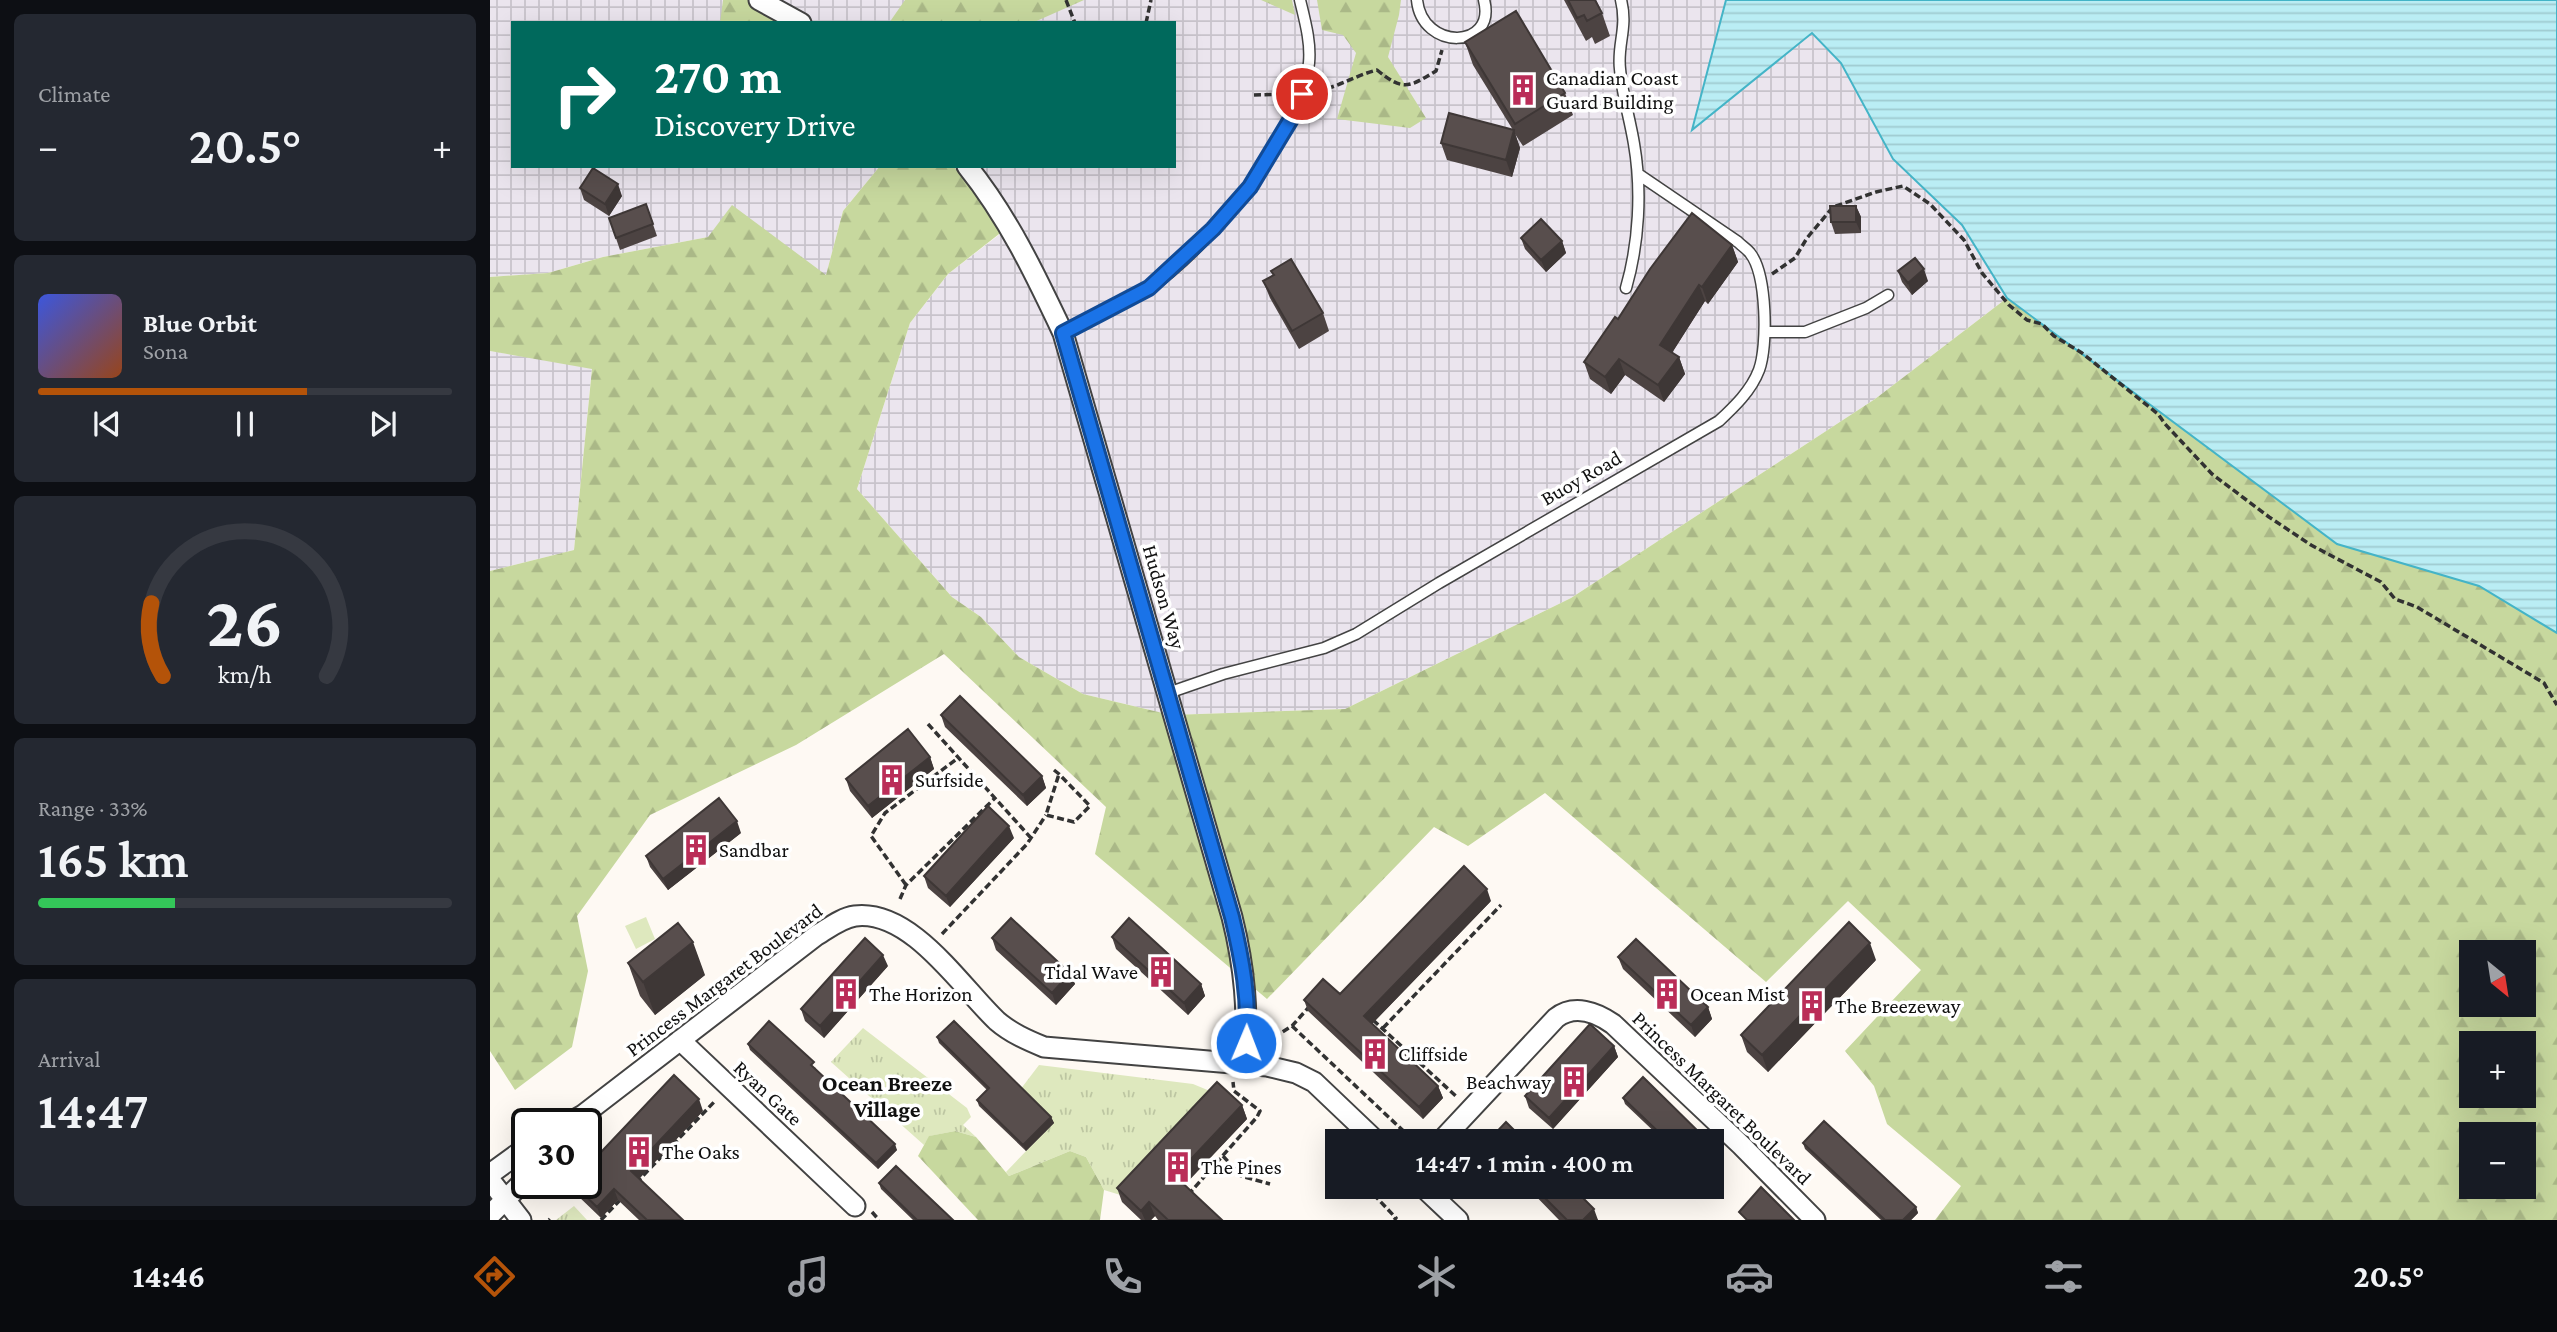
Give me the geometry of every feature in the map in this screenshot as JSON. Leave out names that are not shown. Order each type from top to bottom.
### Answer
[{"type":"street","points":[[759,0],[797,21]]},
{"type":"street","name":"Hudson Way","points":[[968,168],[1004,217],[1031,265],[1063,333],[1242,959],[1247,996],[1239,1064]]},
{"type":"street","name":"Princess Margaret Boulevard","points":[[592,1108],[817,935],[837,922],[855,916],[892,922],[905,930],[947,968],[999,1022],[1020,1037],[1044,1046],[1267,1066],[1296,1073],[1314,1082],[1363,1129]]},
{"type":"street","name":"Princess Margaret Boulevard","points":[[1443,1129],[1556,1018],[1568,1011],[1591,1012],[1602,1016],[1623,1033],[1741,1144],[1815,1220]]},
{"type":"street","name":"Ryan Gate","points":[[680,1041],[855,1206]]},
{"type":"street","points":[[490,1174],[511,1159]]},
{"type":"street","points":[[490,1180],[521,1220]]},
{"type":"street","points":[[490,1215],[511,1196]]},
{"type":"street","points":[[1436,1199],[1458,1220]]},
{"type":"lane","points":[[1063,333],[1149,288],[1213,229],[1250,187],[1291,119],[1302,94],[1310,52],[1300,0]]},
{"type":"lane","points":[[1417,0],[1422,15],[1436,33],[1445,38],[1457,39],[1473,34],[1482,26],[1486,17],[1484,0]]},
{"type":"lane","points":[[1621,0],[1625,16],[1619,67],[1638,174],[1637,222],[1632,269],[1626,288]]},
{"type":"lane","name":"Buoy Road","points":[[1168,693],[1236,671],[1324,648],[1356,634],[1719,421],[1741,401],[1759,371],[1765,332],[1761,281],[1752,254],[1638,174]]},
{"type":"lane","points":[[1765,332],[1805,332],[1866,308],[1888,295]]},
{"type":"path","points":[[1066,0],[1074,21]]},
{"type":"path","points":[[1146,21],[1151,0]]},
{"type":"path","points":[[1254,95],[1302,94],[1338,87],[1360,74],[1377,70],[1395,85],[1415,84],[1436,71],[1445,38]]},
{"type":"path","points":[[1761,281],[1795,258],[1807,238],[1833,207],[1903,186],[1930,204],[1964,240],[1982,273],[2009,305],[2027,320],[2042,324],[2054,336],[2082,353],[2158,414],[2212,474],[2311,545],[2381,582],[2395,599],[2417,607],[2544,683],[2557,705]]},
{"type":"path","points":[[928,724],[1031,838]]},
{"type":"path","points":[[905,885],[870,836],[885,813],[958,758]]},
{"type":"path","points":[[1046,815],[1074,822],[1090,806],[1054,770]]},
{"type":"path","points":[[942,934],[1031,838],[1046,815],[1059,774]]},
{"type":"path","points":[[900,900],[905,885],[995,798]]},
{"type":"path","points":[[1383,1028],[1501,905]]},
{"type":"path","points":[[1265,1043],[1292,1027],[1310,1006]]},
{"type":"path","points":[[1372,1020],[1461,1101]]},
{"type":"path","points":[[1292,1027],[1399,1129]]},
{"type":"path","points":[[1181,1202],[1260,1111],[1234,1091],[1239,1064]]},
{"type":"path","points":[[601,1220],[717,1099]]},
{"type":"path","points":[[1223,1156],[1241,1176],[1270,1184]]},
{"type":"path","points":[[1378,1199],[1396,1218],[1394,1220]]},
{"type":"shaded area","points":[[490,0],[1726,0],[1692,129],[1812,33],[1841,63],[1893,159],[1962,225],[2007,298],[1875,399],[1571,598],[1345,709],[1171,715],[1083,694],[1019,657],[981,617],[952,597],[857,489],[910,323],[948,274],[1008,228],[955,168],[1176,168],[1176,21],[511,21],[511,168],[878,168],[843,211],[826,275],[708,237],[603,257],[548,273],[490,277]]},
{"type":"shaded area","points":[[490,351],[592,368],[574,550],[490,571]]},
{"type":"green space","points":[[723,0],[754,0],[794,21],[720,21]]},
{"type":"green space","points":[[905,0],[1084,0],[1037,21],[890,21]]},
{"type":"green space","points":[[1261,0],[1292,0],[1295,15]]},
{"type":"green space","points":[[1317,0],[1401,0],[1388,57],[1426,118],[1410,128],[1337,119],[1356,53],[1343,35],[1322,30]]},
{"type":"green space","points":[[878,168],[955,168],[1008,227],[948,274],[910,323],[857,489],[952,597],[981,617],[1019,657],[1083,694],[1171,715],[1345,709],[1571,598],[1875,399],[2007,298],[2337,544],[2479,586],[2557,633],[2557,1220],[1935,1220],[1961,1186],[1887,1124],[1874,1086],[1845,1051],[1921,970],[1848,901],[1766,982],[1545,793],[1468,846],[1434,827],[1267,999],[1095,854],[1106,807],[944,654],[796,745],[650,815],[577,916],[588,971],[572,1047],[515,1090],[490,1051],[490,571],[574,550],[592,369],[490,351],[490,277],[548,273],[603,257],[708,237],[732,205],[826,275],[843,211]]},
{"type":"green space","points":[[646,917],[655,939],[636,949],[625,926]]},
{"type":"green space","points":[[863,1028],[967,1108],[971,1117],[963,1125],[976,1137],[955,1131],[930,1136],[924,1145],[831,1062]]},
{"type":"green space","points":[[1039,1065],[1193,1084],[1222,1096],[1127,1197],[1104,1190],[1086,1157],[1070,1151],[1009,1176],[1006,1172],[1053,1123],[1020,1090]]},
{"type":"green space","points":[[955,1131],[976,1137],[1009,1176],[1070,1151],[1086,1157],[1104,1190],[1100,1220],[978,1220],[918,1156],[929,1136]]},
{"type":"green space","points":[[574,1206],[587,1220],[556,1220]]},
{"type":"water","points":[[1726,0],[2557,0],[2557,633],[2479,586],[2337,544],[2007,298],[1962,225],[1893,159],[1841,63],[1812,33],[1692,130]]},
{"type":"building","points":[[1568,0],[1595,0],[1602,13],[1587,21],[1584,15],[1577,18]]},
{"type":"building","name":"Canadian Coast Guard Building","points":[[1516,11],[1565,93],[1515,124],[1465,42]]},
{"type":"building","points":[[1449,113],[1514,130],[1506,160],[1441,143]]},
{"type":"building","points":[[593,168],[618,184],[605,204],[580,188]]},
{"type":"building","points":[[646,204],[653,224],[616,238],[609,218]]},
{"type":"building","points":[[1830,206],[1856,206],[1856,222],[1831,222]]},
{"type":"building","points":[[1692,213],[1732,245],[1702,287],[1699,285],[1660,345],[1679,357],[1658,385],[1619,359],[1605,377],[1584,362],[1615,317],[1618,319],[1650,269]]},
{"type":"building","points":[[1541,219],[1562,241],[1541,260],[1521,238]]},
{"type":"building","points":[[1915,258],[1924,269],[1908,283],[1898,271]]},
{"type":"building","points":[[1291,259],[1323,313],[1292,331],[1263,281],[1274,275],[1271,271]]},
{"type":"building","points":[[960,696],[1042,776],[1023,795],[941,715]]},
{"type":"building","name":"Surfside","points":[[908,729],[930,757],[868,806],[846,779]]},
{"type":"building","points":[[719,798],[737,821],[663,879],[646,856]]},
{"type":"building","points":[[988,806],[1009,826],[946,896],[924,876]]},
{"type":"building","points":[[1464,866],[1487,889],[1364,1016],[1438,1086],[1419,1107],[1304,1000],[1323,979],[1340,994]]},
{"type":"building","points":[[1011,918],[1070,973],[1052,993],[992,938]]},
{"type":"building","name":"Tidal Wave","points":[[1129,918],[1201,984],[1184,1003],[1112,937]]},
{"type":"building","points":[[1849,922],[1870,943],[1762,1055],[1741,1035]]},
{"type":"building","points":[[678,923],[693,942],[643,982],[628,963]]},
{"type":"building","points":[[865,938],[883,955],[820,1026],[801,1009]]},
{"type":"building","name":"Ocean Mist","points":[[1636,939],[1708,1007],[1691,1025],[1618,957]]},
{"type":"building","points":[[769,1021],[814,1062],[811,1065],[895,1144],[876,1163],[748,1044]]},
{"type":"building","points":[[954,1021],[1051,1117],[1023,1145],[977,1100],[989,1088],[937,1037]]},
{"type":"building","name":"Beachway","points":[[1590,1024],[1614,1046],[1549,1118],[1525,1096]]},
{"type":"building","points":[[674,1075],[699,1099],[631,1171],[683,1220],[647,1220],[614,1189],[597,1207],[589,1199],[602,1199],[602,1151]]},
{"type":"building","points":[[1643,1077],[1696,1129],[1655,1129],[1623,1098]]},
{"type":"building","points":[[1217,1082],[1242,1105],[1175,1176],[1222,1220],[1168,1220],[1149,1202],[1141,1211],[1117,1188]]},
{"type":"building","points":[[1824,1121],[1916,1207],[1903,1220],[1885,1220],[1803,1143]]},
{"type":"building","points":[[1506,1122],[1513,1129],[1499,1129]]},
{"type":"building","points":[[896,1166],[953,1220],[917,1220],[879,1183]]},
{"type":"building","points":[[1761,1187],[1794,1220],[1747,1220],[1739,1212]]},
{"type":"building","points":[[1546,1199],[1584,1199],[1594,1209],[1583,1220],[1567,1220]]},
{"type":"place","name":"Canadian Coast Guard Building","points":[[1523,90]]},
{"type":"place","name":"Surfside","points":[[892,780]]},
{"type":"place","name":"Sandbar","points":[[696,850]]},
{"type":"place","name":"Tidal Wave","points":[[1161,972]]},
{"type":"place","name":"The Horizon","points":[[846,994]]},
{"type":"place","name":"Ocean Mist","points":[[1667,994]]},
{"type":"place","name":"The Breezeway","points":[[1812,1006]]},
{"type":"place","name":"Cliffside","points":[[1375,1054]]},
{"type":"place","name":"Beachway","points":[[1574,1082]]},
{"type":"place","name":"The Oaks","points":[[639,1152]]},
{"type":"place","name":"The Pines","points":[[1178,1167]]},
{"type":"district","name":"Ocean Breeze Village","points":[[887,1096]]},
{"type":"route","points":[[1246,1043],[1247,996],[1232,917],[1063,333],[1149,288],[1178,264],[1224,218],[1250,187],[1291,119],[1302,94]]}]
